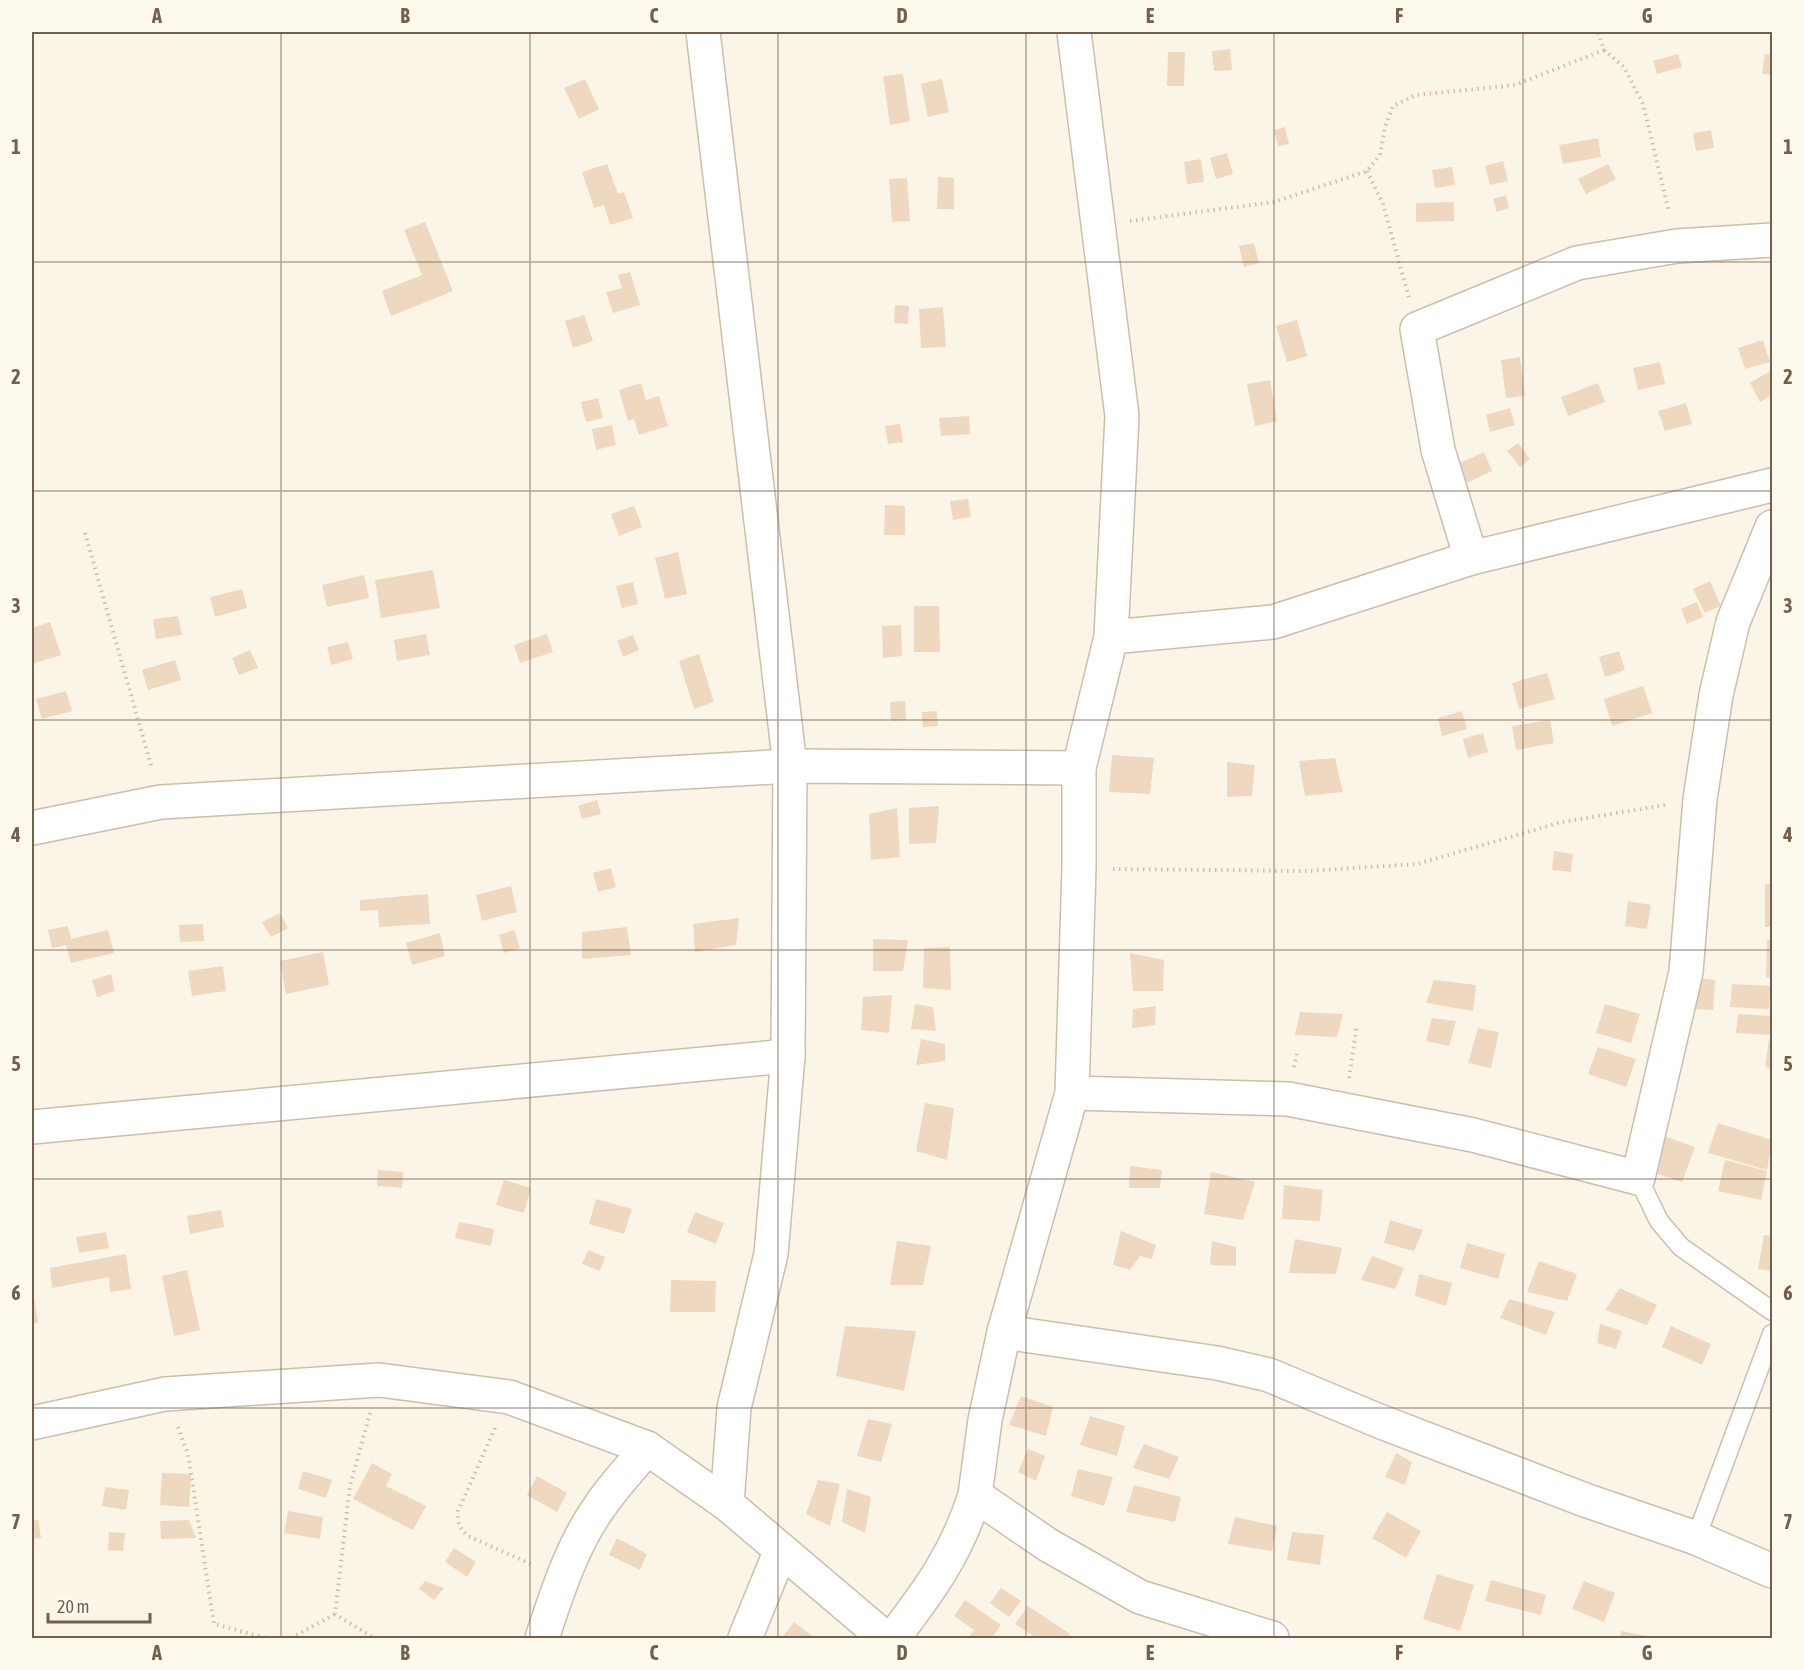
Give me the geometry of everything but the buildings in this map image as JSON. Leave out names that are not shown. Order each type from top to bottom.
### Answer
[{"type":"street","points":[[703,32],[790,766],[788,1056],[771,1254],[734,1408],[727,1504]]},
{"type":"street","points":[[893,1638],[921,1602],[963,1532],[975,1495],[985,1420],[1004,1332],[1072,1093],[1079,868],[1079,768],[1111,637],[1122,416],[1096,225],[1074,32]]},
{"type":"street","points":[[1471,558],[1438,450],[1417,329],[1577,263],[1677,246],[1773,240]]},
{"type":"street","points":[[1111,637],[1273,622],[1471,558],[1773,485]]},
{"type":"street","points":[[1072,1093],[1288,1099],[1345,1108],[1473,1135],[1638,1178],[1686,972],[1700,799],[1716,695],[1733,622],[1773,527]]},
{"type":"street","points":[[32,828],[161,802],[790,766],[1079,768]]},
{"type":"street","points":[[32,1126],[788,1056]]},
{"type":"street","points":[[1004,1332],[1217,1363],[1269,1376],[1378,1421],[1586,1500],[1696,1538],[1773,1571]]},
{"type":"street","points":[[32,1423],[165,1395],[379,1380],[509,1397],[647,1448],[727,1504],[885,1638]]},
{"type":"street","points":[[542,1638],[562,1579],[587,1526],[600,1505],[647,1448]]},
{"type":"street","points":[[975,1495],[1048,1545],[1140,1597],[1272,1638]]},
{"type":"street","points":[[745,1638],[781,1550]]},
{"type":"lane","points":[[1638,1178],[1659,1221],[1681,1247],[1773,1311]]},
{"type":"lane","points":[[1696,1538],[1773,1334]]},
{"type":"path","points":[[1598,32],[1604,50],[1624,67],[1642,104],[1677,246]]},
{"type":"path","points":[[1096,225],[1274,202],[1367,171],[1380,155],[1385,127],[1393,106],[1416,95],[1515,85],[1604,50]]},
{"type":"path","points":[[1367,171],[1383,204],[1417,329]]},
{"type":"path","points":[[85,533],[161,802]]},
{"type":"path","points":[[1079,868],[1307,871],[1417,864],[1562,822],[1700,799]]},
{"type":"path","points":[[1345,1108],[1357,1024]]},
{"type":"path","points":[[335,1614],[350,1486],[379,1380]]},
{"type":"path","points":[[165,1395],[188,1454],[214,1624],[266,1638]]},
{"type":"path","points":[[509,1397],[458,1511],[458,1519],[462,1530],[468,1536],[562,1579]]},
{"type":"path","points":[[291,1638],[335,1614]]},
{"type":"path","points":[[335,1614],[374,1638]]}]
